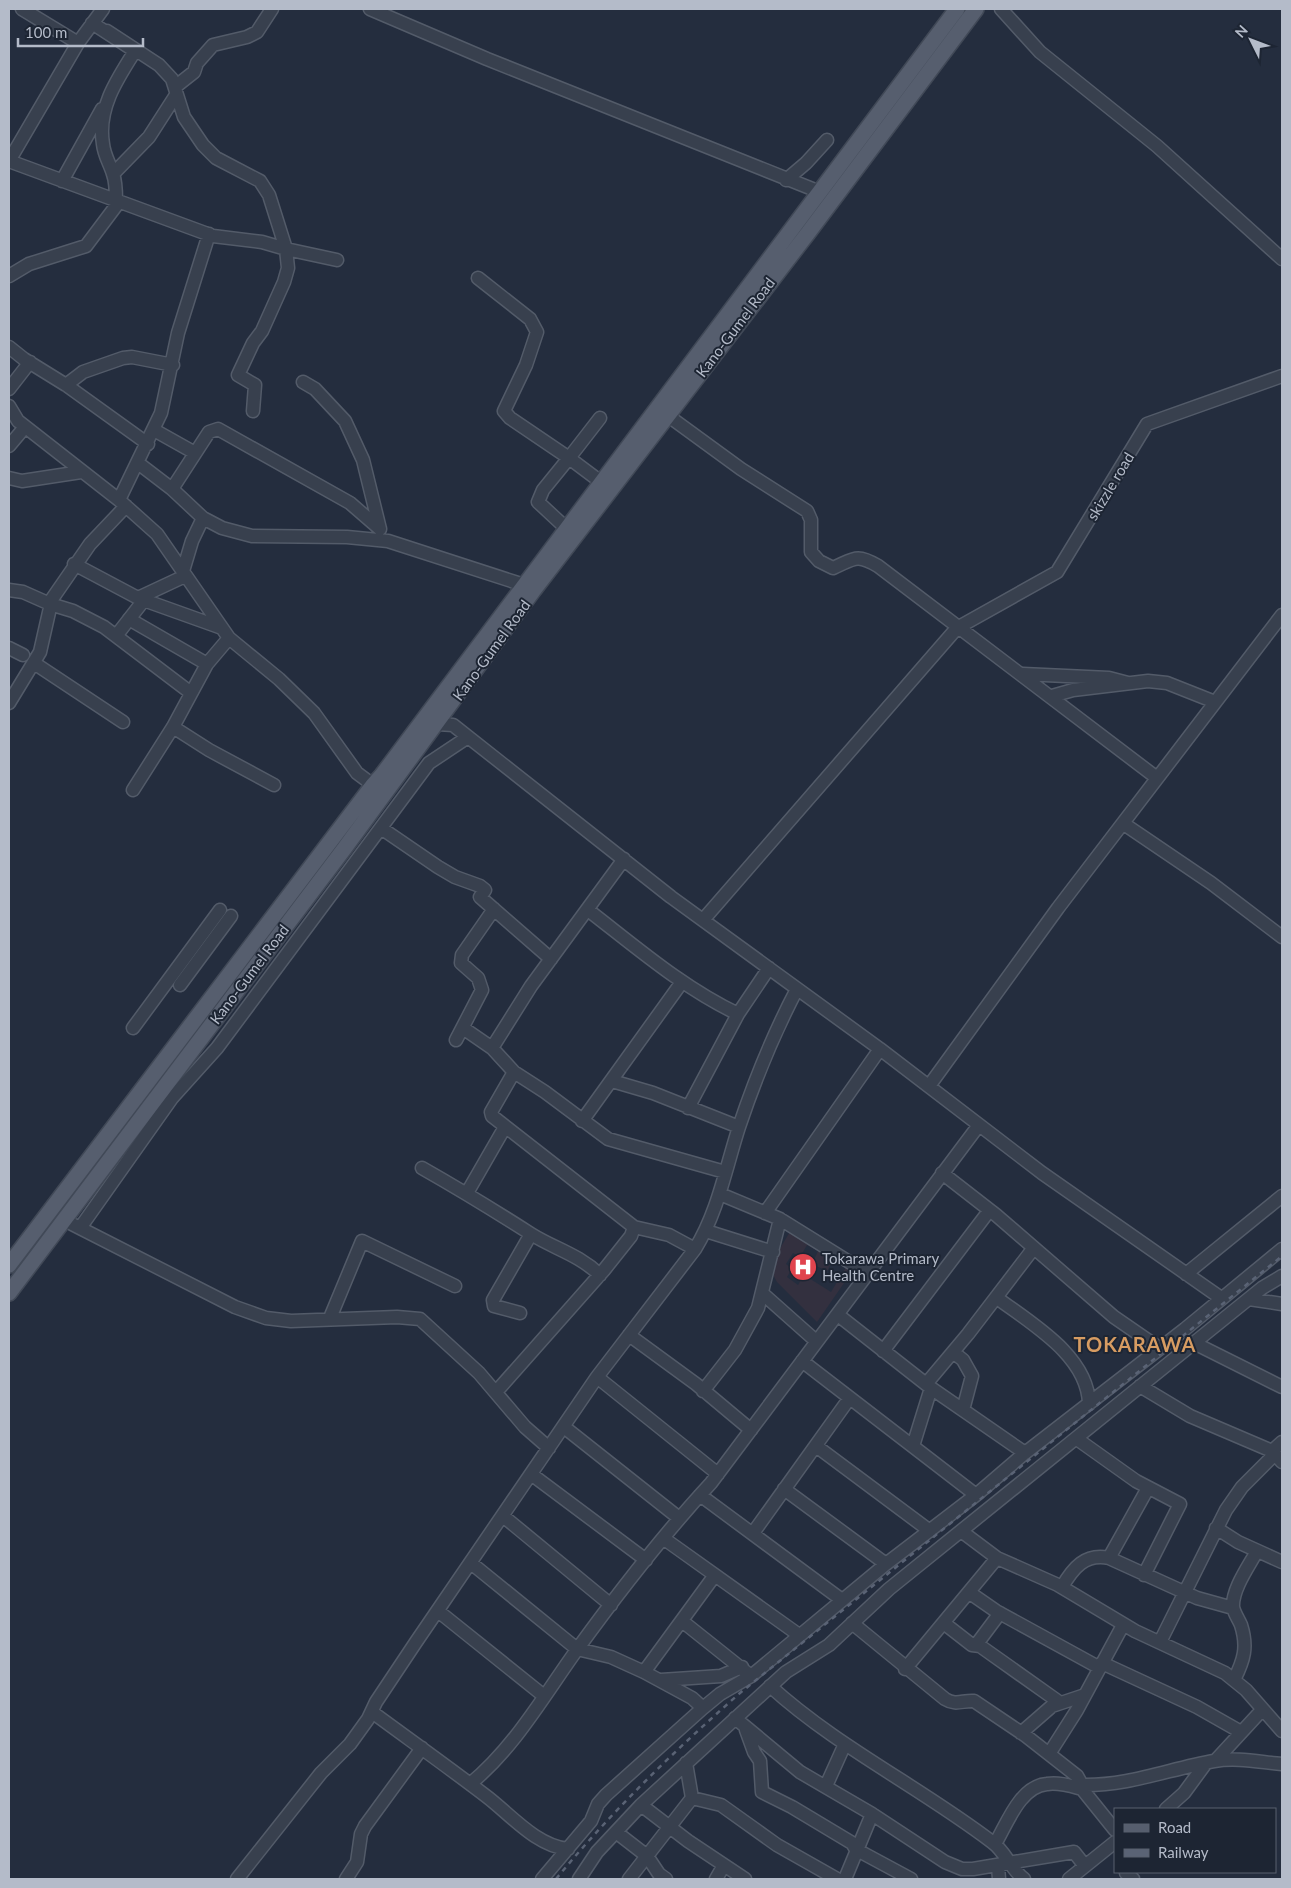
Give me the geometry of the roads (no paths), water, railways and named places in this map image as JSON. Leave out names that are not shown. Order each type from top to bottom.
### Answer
[{"type":"main road","name":"Kano-Gumel Road","points":[[9,1293],[64,1219],[373,785],[566,528],[586,512],[601,482],[957,9]]},
{"type":"main road","name":"Kano-Gumel Road","points":[[9,1265],[437,724],[586,512],[667,415],[976,9]]},
{"type":"street","points":[[103,9],[78,43],[9,161],[209,234],[262,242],[337,260]]},
{"type":"street","points":[[113,174],[150,137],[176,91],[194,72],[197,63],[213,45],[247,37],[257,32],[272,9]]},
{"type":"street","points":[[370,9],[544,82],[764,168],[786,180],[820,192]]},
{"type":"street","points":[[1001,9],[1040,52],[1157,146],[1282,260]]},
{"type":"street","points":[[28,10],[78,43]]},
{"type":"street","points":[[92,23],[139,50],[159,64],[172,79],[184,117],[210,153],[247,173],[266,187],[286,249],[288,268],[284,282],[262,331],[253,343],[238,375],[255,385],[253,411]]},
{"type":"street","points":[[9,276],[29,264],[86,246],[118,201],[113,174],[105,156],[102,133],[108,99],[116,80],[135,51],[106,31]]},
{"type":"street","points":[[62,181],[108,99],[139,50]]},
{"type":"street","points":[[786,180],[806,163],[826,140]]},
{"type":"street","points":[[9,703],[34,664],[44,640],[50,604],[74,564],[122,503],[154,430],[161,413],[173,364],[178,333],[209,234]]},
{"type":"street","points":[[478,278],[530,319],[537,332],[526,365],[504,411],[510,418],[601,482]]},
{"type":"street","points":[[9,346],[148,444]]},
{"type":"street","points":[[66,385],[83,372],[123,358],[139,358],[173,364]]},
{"type":"street","points":[[9,388],[30,362]]},
{"type":"street","name":"skizzle road","points":[[703,920],[957,628],[1056,572],[1147,424],[1282,376]]},
{"type":"street","points":[[303,382],[315,389],[345,421],[363,460],[380,529]]},
{"type":"street","points":[[9,406],[17,422],[122,503],[157,534],[225,633],[308,706],[357,773],[373,785]]},
{"type":"street","points":[[667,415],[741,469],[807,511],[811,520],[811,552],[819,561],[833,568],[856,557],[863,558],[878,566],[957,628],[1052,696],[1157,778]]},
{"type":"street","points":[[566,528],[538,502],[543,490],[600,418]]},
{"type":"street","points":[[9,446],[17,422]]},
{"type":"street","points":[[172,489],[209,432],[218,429],[350,503],[380,529],[388,541]]},
{"type":"street","points":[[154,430],[195,453]]},
{"type":"street","points":[[138,463],[172,489],[203,518],[222,528],[252,536],[347,537],[388,541],[524,585]]},
{"type":"street","points":[[9,478],[22,481],[81,472]]},
{"type":"street","points":[[116,636],[130,619],[141,599],[184,574],[192,541],[203,518]]},
{"type":"street","points":[[74,564],[141,599],[225,633]]},
{"type":"street","points":[[9,590],[22,592],[73,611],[116,636],[191,693]]},
{"type":"street","points":[[929,1086],[1058,908],[1124,824],[1282,614]]},
{"type":"street","points":[[130,619],[207,664]]},
{"type":"street","points":[[133,790],[173,727],[225,633]]},
{"type":"street","points":[[9,648],[23,655]]},
{"type":"street","points":[[34,664],[123,722]]},
{"type":"street","points":[[1022,674],[1109,678],[1130,683]]},
{"type":"street","points":[[1052,696],[1072,690],[1148,681],[1167,683],[1215,702]]},
{"type":"street","points":[[437,724],[453,725],[595,839],[880,1049],[1042,1174],[1221,1298]]},
{"type":"street","points":[[173,727],[209,750],[274,785]]},
{"type":"street","points":[[80,1228],[172,1098],[217,1048],[429,763],[468,737]]},
{"type":"street","points":[[1124,824],[1211,883],[1282,936]]},
{"type":"street","points":[[381,828],[455,878],[480,886],[485,890],[480,897],[551,959]]},
{"type":"street","points":[[492,1048],[551,959],[624,859]]},
{"type":"street","points":[[456,1040],[481,994],[482,985],[478,978],[461,963],[462,955],[494,909]]},
{"type":"street","points":[[588,910],[682,982],[713,1002],[738,1014]]},
{"type":"street","points":[[133,1028],[225,913],[180,985]]},
{"type":"street","points":[[688,1108],[738,1014],[769,968]]},
{"type":"street","points":[[582,1121],[682,982]]},
{"type":"street","points":[[238,1879],[321,1773],[350,1744],[372,1712],[376,1702],[597,1377],[695,1249],[706,1231],[720,1194],[739,1127],[759,1069],[797,989]]},
{"type":"street","points":[[463,1028],[492,1048],[514,1072],[545,1092],[608,1139],[620,1144],[725,1172]]},
{"type":"street","points":[[765,1213],[880,1049]]},
{"type":"street","points":[[514,1072],[491,1112],[505,1127],[634,1227],[669,1235],[695,1249]]},
{"type":"street","points":[[612,1081],[653,1094],[739,1127]]},
{"type":"street","points":[[470,1784],[502,1755],[577,1649],[679,1518],[718,1474],[979,1125]]},
{"type":"street","points":[[467,1193],[505,1127]]},
{"type":"street","points":[[422,1168],[467,1193],[479,1204],[531,1234],[574,1254],[600,1275]]},
{"type":"street","points":[[942,1173],[990,1211],[1114,1317],[1159,1348]]},
{"type":"street","points":[[720,1194],[780,1219],[867,1273]]},
{"type":"street","points":[[1186,1274],[1282,1196]]},
{"type":"street","points":[[883,1351],[990,1211]]},
{"type":"street","points":[[64,1219],[242,1309],[276,1320],[420,1318],[447,1342],[496,1392],[525,1427],[549,1448]]},
{"type":"street","points":[[703,1391],[735,1350],[754,1316],[773,1252],[780,1219]]},
{"type":"street","points":[[496,1392],[600,1275],[623,1247],[634,1227]]},
{"type":"street","points":[[706,1231],[773,1252]]},
{"type":"street","points":[[520,1313],[494,1306],[493,1300],[531,1234]]},
{"type":"street","points":[[330,1318],[362,1241],[455,1286]]},
{"type":"street","points":[[913,1446],[928,1386],[1033,1249]]},
{"type":"street","points":[[542,1879],[561,1852],[591,1821],[598,1804],[606,1795],[746,1671],[800,1635],[886,1564],[976,1496],[1025,1453],[1282,1249]]},
{"type":"street","points":[[579,1879],[597,1852],[641,1805],[786,1672],[829,1644],[889,1589],[1249,1299],[1282,1276]]},
{"type":"street","points":[[762,1293],[816,1341]]},
{"type":"street","points":[[997,1298],[1043,1333],[1070,1358],[1088,1386],[1089,1404]]},
{"type":"street","points":[[1249,1299],[1282,1304]]},
{"type":"street","points":[[838,1315],[928,1386],[1025,1453]]},
{"type":"street","points":[[629,1335],[751,1430]]},
{"type":"street","points":[[1194,1343],[1282,1387]]},
{"type":"street","points":[[953,1352],[963,1360],[972,1376],[963,1410]]},
{"type":"street","points":[[802,1361],[976,1496]]},
{"type":"street","points":[[597,1377],[718,1474]]},
{"type":"street","points":[[1140,1386],[1190,1416],[1276,1456]]},
{"type":"street","points":[[753,1533],[849,1399]]},
{"type":"street","points":[[564,1427],[679,1518]]},
{"type":"street","points":[[1077,1439],[1096,1454],[1148,1488],[1180,1506],[1144,1575]]},
{"type":"street","points":[[1160,1642],[1216,1528],[1242,1488],[1276,1456],[1282,1442]]},
{"type":"street","points":[[816,1446],[930,1531]]},
{"type":"street","points":[[531,1474],[646,1560]]},
{"type":"street","points":[[1109,1558],[1148,1488]]},
{"type":"street","points":[[784,1489],[886,1564]]},
{"type":"street","points":[[700,1495],[842,1600]]},
{"type":"street","points":[[503,1516],[611,1605]]},
{"type":"street","points":[[1216,1528],[1257,1551],[1282,1562]]},
{"type":"street","points":[[961,1531],[997,1558],[1062,1587],[1124,1625],[1214,1666],[1234,1680],[1282,1731]]},
{"type":"street","points":[[663,1538],[800,1635]]},
{"type":"street","points":[[1234,1680],[1245,1655],[1246,1646],[1243,1632],[1233,1608],[1238,1588],[1257,1551]]},
{"type":"street","points":[[1062,1587],[1073,1570],[1080,1564],[1098,1556],[1109,1558],[1184,1593],[1233,1608]]},
{"type":"street","points":[[905,1669],[945,1624],[997,1558]]},
{"type":"street","points":[[471,1564],[577,1649],[612,1657],[661,1680],[703,1708]]},
{"type":"street","points":[[644,1672],[715,1575]]},
{"type":"street","points":[[970,1593],[1000,1613],[1101,1666],[1197,1707],[1241,1732]]},
{"type":"street","points":[[438,1611],[544,1696]]},
{"type":"street","points":[[976,1645],[1000,1613]]},
{"type":"street","points":[[682,1621],[746,1671]]},
{"type":"street","points":[[852,1623],[905,1669],[951,1703],[974,1701],[1049,1754],[1077,1776],[1092,1802],[1114,1829]]},
{"type":"street","points":[[945,1624],[972,1645],[976,1645],[1059,1702]]},
{"type":"street","points":[[1049,1754],[1086,1695],[1124,1625]]},
{"type":"street","points":[[661,1680],[721,1676],[746,1671]]},
{"type":"street","points":[[770,1686],[810,1721],[844,1746],[904,1781],[995,1844],[1003,1864],[1024,1879]]},
{"type":"street","points":[[1021,1733],[1038,1716],[1059,1702],[1086,1695]]},
{"type":"street","points":[[1167,1808],[1184,1793],[1210,1762],[1262,1710]]},
{"type":"street","points":[[372,1712],[470,1784],[524,1828],[561,1852]]},
{"type":"street","points":[[735,1718],[800,1772],[872,1814],[945,1862],[962,1868],[1003,1864],[1074,1852],[1085,1866]]},
{"type":"street","points":[[746,1729],[754,1752],[760,1761],[762,1792],[792,1807],[852,1843],[858,1852],[911,1879]]},
{"type":"street","points":[[826,1786],[844,1746]]},
{"type":"street","points":[[346,1879],[357,1862],[361,1834],[365,1826],[422,1748]]},
{"type":"street","points":[[995,1844],[1019,1803],[1031,1790],[1046,1784],[1082,1787],[1109,1785],[1210,1762],[1241,1759],[1282,1764]]},
{"type":"street","points":[[629,1879],[692,1798],[686,1763]]},
{"type":"street","points":[[1092,1802],[1109,1785]]},
{"type":"street","points":[[692,1798],[721,1805],[777,1845],[837,1879]]},
{"type":"street","points":[[641,1805],[669,1827],[745,1879]]},
{"type":"street","points":[[845,1879],[858,1852],[872,1814]]},
{"type":"street","points":[[616,1832],[647,1856],[659,1874],[666,1879]]},
{"type":"street","points":[[1070,1879],[1114,1846]]},
{"type":"street","points":[[999,1879],[1003,1864]]},
{"type":"street","points":[[716,1879],[724,1865]]},
{"type":"railway","points":[[556,1879],[599,1829],[644,1782],[740,1693],[1282,1256]]},
{"type":"place","name":"Tokarawa Primary Health Centre","points":[[803,1267]]},
{"type":"district","name":"TOKARAWA","points":[[1135,1344]]}]
